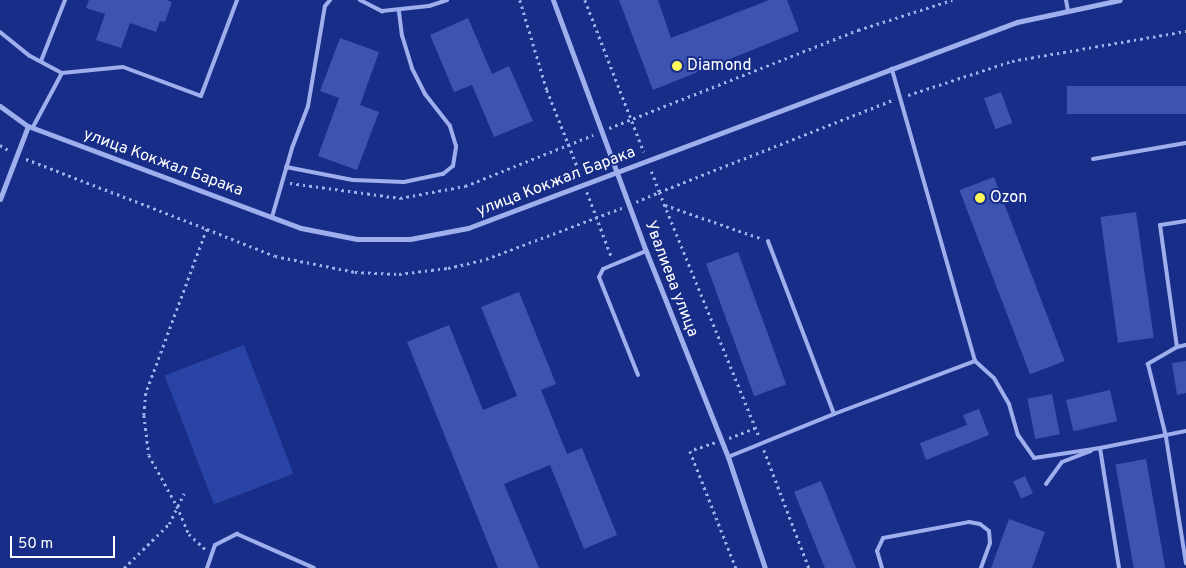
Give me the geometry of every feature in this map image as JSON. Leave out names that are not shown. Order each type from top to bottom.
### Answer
[{"type":"street","name":"Увалиева улица","points":[[553,0],[646,251],[728,457],[765,568]]},
{"type":"street","name":"улица Кокжал Барака","points":[[0,106],[31,127],[301,228],[358,239],[410,239],[468,228],[1017,22],[1120,0]]},
{"type":"street","points":[[0,199],[17,155],[31,127]]},
{"type":"lane","points":[[41,61],[65,0]]},
{"type":"lane","points":[[0,32],[41,61],[62,73],[124,67],[201,96],[237,0]]},
{"type":"lane","points":[[272,217],[286,167],[308,106],[325,6],[330,0]]},
{"type":"lane","points":[[360,0],[382,12],[429,6],[447,0]]},
{"type":"lane","points":[[1066,0],[1068,10]]},
{"type":"lane","points":[[286,167],[353,180],[404,182],[443,174],[453,166],[456,146],[450,126],[425,94],[412,68],[402,36],[400,10]]},
{"type":"lane","points":[[892,69],[974,362],[994,378],[1008,404],[1018,435],[1034,458],[1100,448],[1186,431]]},
{"type":"lane","points":[[31,127],[62,73]]},
{"type":"lane","points":[[1092,159],[1186,143]]},
{"type":"lane","points":[[1177,347],[1160,225],[1186,221]]},
{"type":"lane","points":[[768,241],[834,414]]},
{"type":"lane","points":[[638,375],[601,287],[599,277],[603,269],[646,251]]},
{"type":"lane","points":[[1186,345],[1177,347],[1148,364],[1166,436],[1186,563]]},
{"type":"lane","points":[[728,457],[761,442],[974,362]]},
{"type":"lane","points":[[1046,484],[1062,462],[1100,448]]},
{"type":"lane","points":[[1100,448],[1119,568]]},
{"type":"lane","points":[[882,568],[877,551],[883,538],[969,522],[980,524],[989,531],[990,543],[981,568]]},
{"type":"lane","points":[[206,568],[216,544],[237,534],[314,568]]},
{"type":"path","points":[[520,0],[548,90],[614,264]]},
{"type":"path","points":[[585,0],[633,118],[659,192],[761,442],[809,568]]},
{"type":"path","points":[[282,181],[400,198],[465,186],[633,118],[766,69],[858,30],[952,0]]},
{"type":"path","points":[[0,145],[17,155],[275,256],[355,272],[400,274],[448,268],[486,259],[596,219],[659,192],[900,98],[1012,62],[1186,31]]},
{"type":"path","points":[[665,205],[768,241]]},
{"type":"path","points":[[207,229],[146,393],[144,408],[149,455],[177,506],[189,534],[212,555]]},
{"type":"path","points":[[736,568],[690,451],[755,428]]},
{"type":"path","points":[[124,568],[169,524],[184,493]]},
{"type":"shaded area","points":[[244,345],[293,474],[214,504],[165,375]]},
{"type":"building","points":[[89,0],[166,0],[172,2],[165,22],[160,21],[156,32],[130,23],[121,48],[96,40],[105,14],[86,8]]},
{"type":"building","name":"Diamond","points":[[619,0],[658,0],[671,38],[769,0],[787,0],[799,31],[653,90]]},
{"type":"building","points":[[468,18],[492,74],[509,66],[533,121],[494,137],[472,85],[454,92],[430,35]]},
{"type":"building","points":[[340,38],[379,52],[360,105],[379,112],[357,170],[318,156],[339,98],[320,91]]},
{"type":"building","points":[[1067,86],[1186,86],[1186,114],[1067,114]]},
{"type":"building","points":[[1001,92],[1012,123],[995,129],[984,98]]},
{"type":"building","points":[[994,177],[1065,361],[1030,374],[959,190]]},
{"type":"building","points":[[1136,212],[1154,338],[1118,343],[1100,217]]},
{"type":"building","points":[[738,252],[786,384],[754,396],[706,264]]},
{"type":"building","points":[[519,292],[556,384],[541,390],[567,454],[582,448],[617,535],[584,549],[550,465],[504,484],[539,568],[498,568],[407,342],[449,325],[483,410],[517,396],[481,307]]},
{"type":"building","points":[[1186,361],[1186,393],[1177,395],[1172,363]]},
{"type":"building","points":[[1110,390],[1117,421],[1073,431],[1066,400]]},
{"type":"building","points":[[1052,394],[1060,434],[1035,439],[1027,399]]},
{"type":"building","points":[[979,409],[989,435],[926,460],[920,443],[967,425],[963,415]]},
{"type":"building","points":[[1146,459],[1165,568],[1134,568],[1115,464]]},
{"type":"building","points":[[1025,476],[1033,493],[1021,499],[1013,481]]},
{"type":"building","points":[[821,481],[856,568],[825,568],[794,492]]},
{"type":"building","points":[[1009,519],[1045,532],[1032,568],[991,568]]},
{"type":"place","name":"Diamond","points":[[677,66]]},
{"type":"place","name":"Ozon","points":[[980,198]]}]
